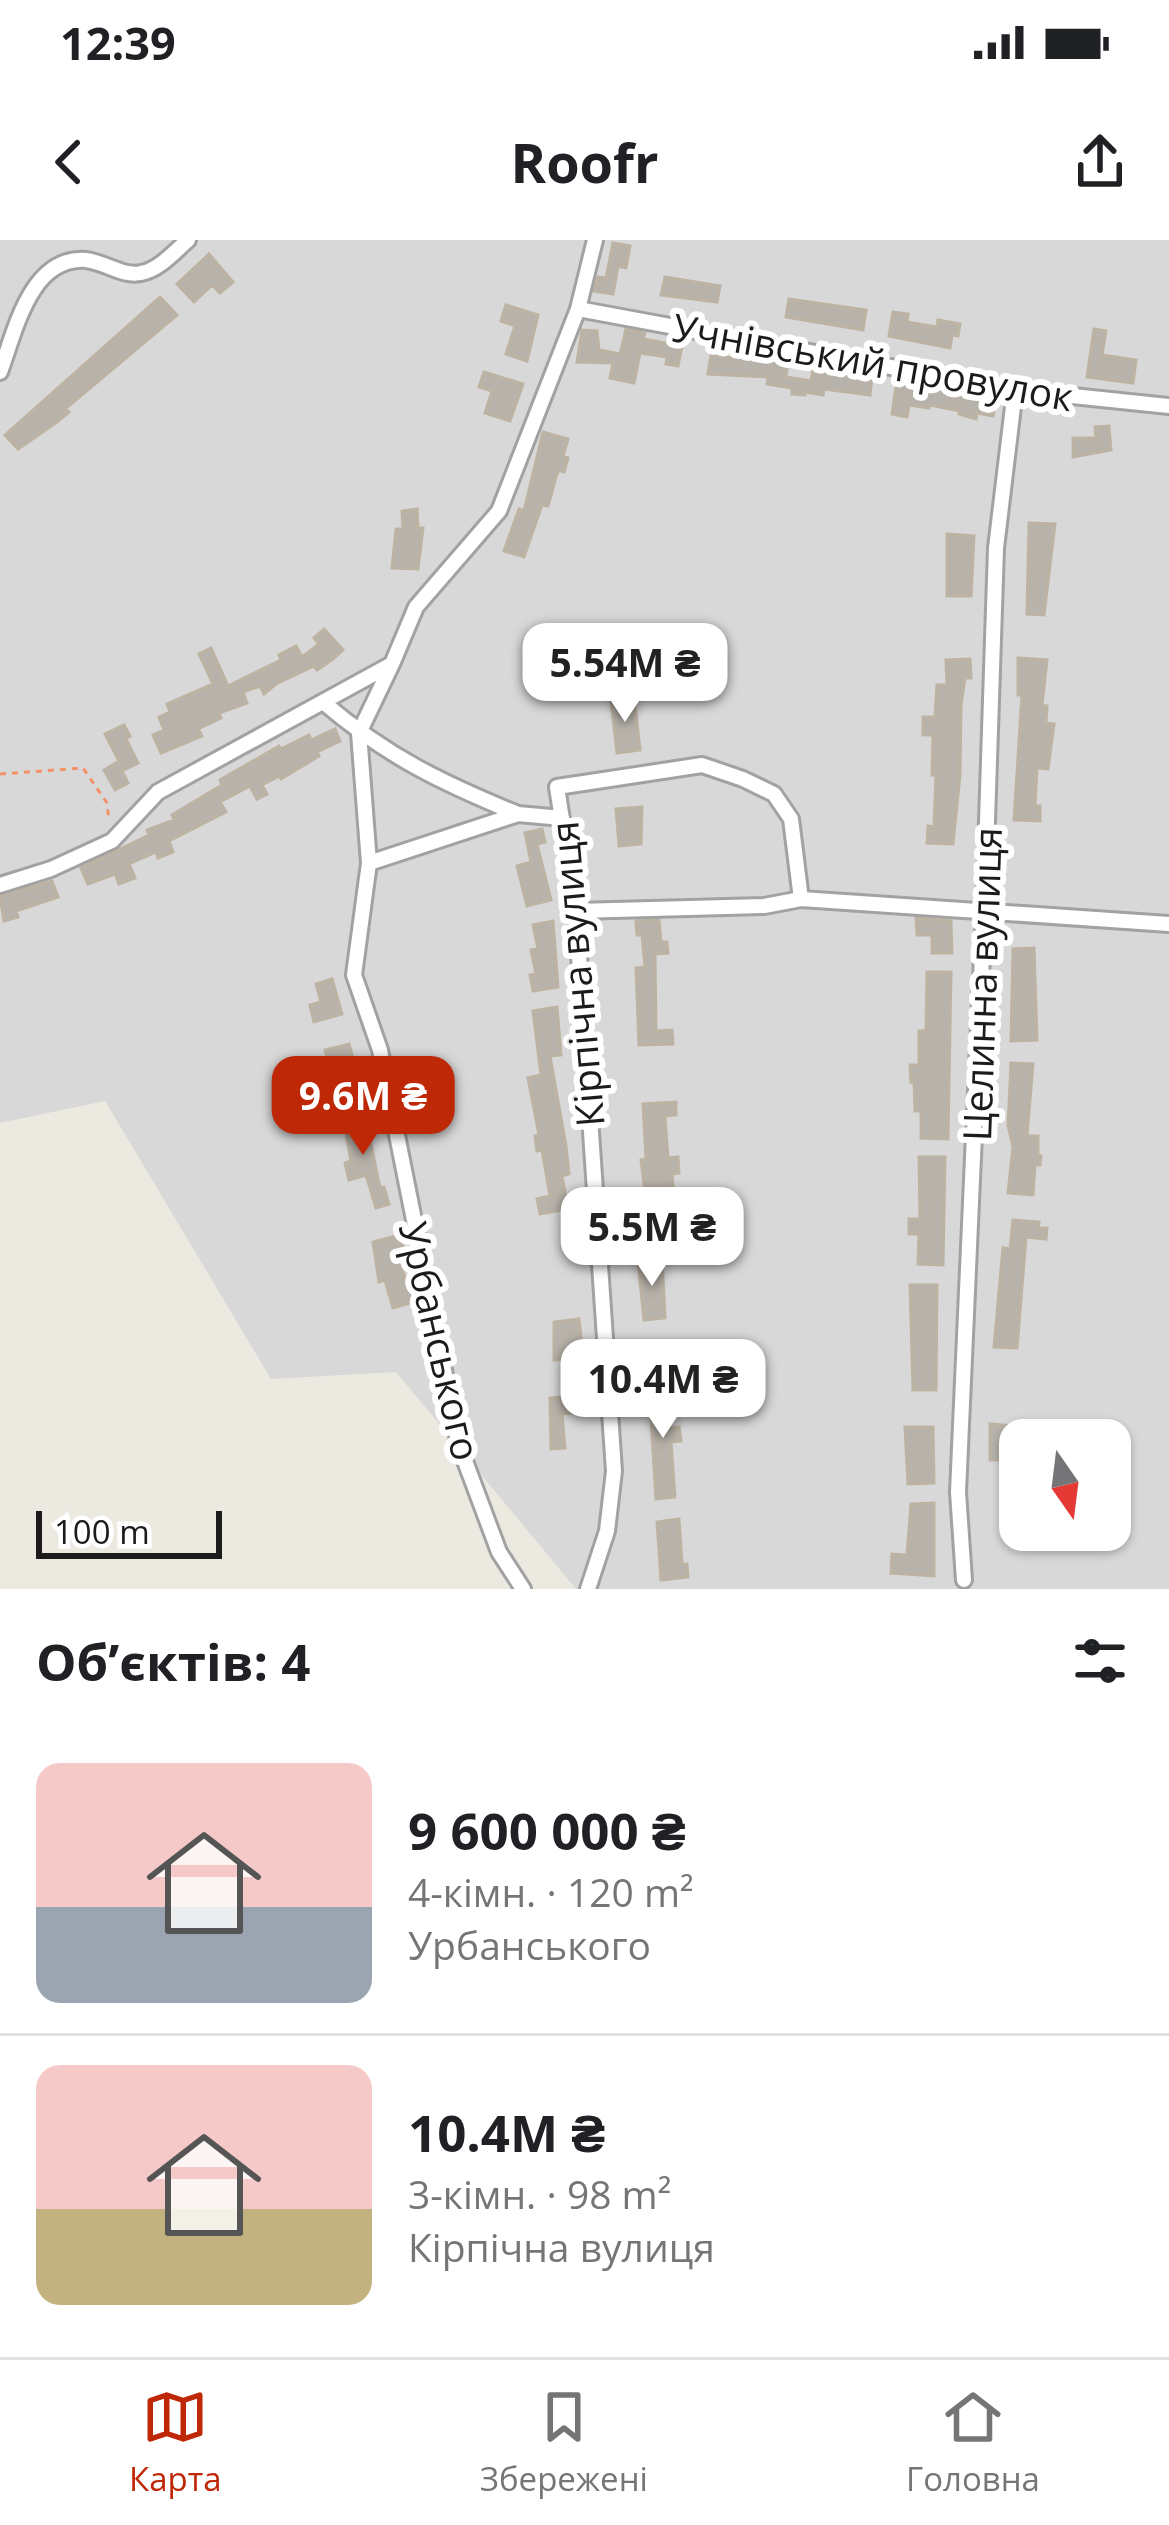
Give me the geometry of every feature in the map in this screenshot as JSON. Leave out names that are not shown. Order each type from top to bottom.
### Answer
[{"type":"street","points":[[0,373],[42,276],[61,263],[80,259],[142,274],[188,240]]},
{"type":"street","name":"Урбанського","points":[[523,1589],[499,1552],[460,1445],[380,1050],[354,975],[369,863],[359,733],[416,607],[499,511],[578,309],[595,240]]},
{"type":"street","name":"Учнівський провулок","points":[[578,309],[1015,390],[1169,406]]},
{"type":"street","name":"Целинна вулиця","points":[[964,1580],[958,1492],[985,912],[996,548],[1015,390]]},
{"type":"street","points":[[0,885],[112,841],[158,793],[392,664]]},
{"type":"street","points":[[322,702],[359,733],[434,780],[518,814],[562,818]]},
{"type":"street","name":"Кiрпiчна вулиця","points":[[589,1589],[607,1531],[614,1471],[576,911],[557,787],[702,765],[743,779],[773,794],[790,819],[801,899]]},
{"type":"street","points":[[369,863],[518,814]]},
{"type":"street","points":[[576,911],[764,906],[801,899],[1169,924]]},
{"type":"path","points":[[0,774],[82,768],[106,803],[112,841]]},
{"type":"shaded area","points":[[0,240],[1169,240],[1169,1589],[576,1589],[396,1372],[271,1379],[105,1101],[0,1123]]},
{"type":"building","points":[[613,243],[630,246],[626,268],[618,266],[613,294],[594,291],[598,277],[606,278]]},
{"type":"building","points":[[209,254],[233,282],[220,293],[212,285],[194,302],[177,284]]},
{"type":"building","points":[[665,277],[720,286],[717,302],[661,295]]},
{"type":"building","points":[[160,297],[177,315],[65,409],[69,412],[18,449],[5,435]]},
{"type":"building","points":[[789,299],[866,310],[863,330],[786,317]]},
{"type":"building","points":[[506,305],[538,315],[527,361],[506,354],[515,326],[501,321]]},
{"type":"building","points":[[893,312],[908,314],[907,322],[937,327],[938,320],[960,324],[958,336],[952,335],[950,348],[889,336]]},
{"type":"building","points":[[626,329],[645,333],[643,339],[682,346],[678,366],[666,364],[667,357],[640,353],[634,383],[610,378],[613,363],[577,362],[582,330],[597,331],[599,350],[620,354]]},
{"type":"building","points":[[1094,329],[1106,331],[1102,355],[1136,360],[1133,383],[1087,377]]},
{"type":"building","points":[[734,352],[788,363],[786,377],[811,381],[813,368],[872,377],[870,395],[824,389],[823,395],[792,394],[792,388],[767,384],[768,377],[708,374],[711,355],[733,358]]},
{"type":"building","points":[[484,372],[523,384],[510,421],[485,413],[492,391],[479,387]]},
{"type":"building","points":[[897,380],[979,396],[996,403],[993,416],[977,413],[976,419],[930,405],[909,405],[907,417],[892,414]]},
{"type":"building","points":[[1109,426],[1111,450],[1073,457],[1073,438],[1096,438],[1095,427]]},
{"type":"building","points":[[543,432],[568,439],[563,456],[568,458],[564,472],[559,470],[556,477],[548,506],[542,505],[524,557],[504,551],[519,509],[524,511]]},
{"type":"building","points":[[417,509],[418,528],[423,528],[418,569],[392,568],[396,529],[403,529],[402,511]]},
{"type":"building","points":[[1029,523],[1055,524],[1044,615],[1027,614]]},
{"type":"building","points":[[947,534],[974,536],[971,596],[947,596]]},
{"type":"building","points":[[324,629],[343,650],[333,659],[264,694],[260,686],[243,692],[247,703],[219,713],[221,718],[198,729],[202,736],[161,753],[153,735],[164,730],[159,717],[170,712],[167,704],[213,684],[199,654],[211,648],[228,686],[281,660],[279,655],[296,646],[302,657],[319,644],[314,638]]},
{"type":"building","points":[[1018,658],[1047,660],[1042,705],[1047,706],[1046,723],[1054,724],[1048,769],[1037,768],[1035,806],[1040,806],[1040,821],[1014,820],[1022,695],[1018,695]]},
{"type":"building","points":[[970,659],[971,678],[965,678],[961,705],[953,844],[927,843],[928,826],[934,827],[936,775],[932,775],[933,735],[923,735],[923,717],[935,717],[937,685],[947,685],[946,660]]},
{"type":"building","points":[[634,697],[640,750],[617,753],[611,699]]},
{"type":"building","points":[[124,725],[138,763],[122,771],[128,783],[115,790],[104,770],[119,761],[105,734]]},
{"type":"building","points":[[335,729],[340,741],[281,779],[262,785],[267,794],[257,799],[250,786],[220,802],[226,812],[169,841],[173,852],[158,858],[156,852],[129,864],[135,878],[119,884],[115,874],[88,884],[81,868],[174,820],[172,815],[222,785],[220,780],[279,746]]},
{"type":"building","points":[[642,807],[641,844],[619,846],[616,809]]},
{"type":"building","points":[[542,829],[545,842],[537,844],[551,900],[527,906],[517,866],[531,862],[525,833]]},
{"type":"building","points":[[52,881],[58,897],[16,911],[18,917],[4,921],[0,896]]},
{"type":"building","points":[[916,918],[951,921],[952,953],[932,953],[932,935],[917,935]]},
{"type":"building","points":[[659,920],[661,942],[667,942],[668,953],[655,954],[656,1031],[672,1030],[673,1044],[639,1045],[636,968],[645,967],[636,921]]},
{"type":"building","points":[[553,921],[558,987],[533,991],[530,975],[536,974],[531,950],[538,949],[533,925]]},
{"type":"building","points":[[1034,948],[1037,1040],[1011,1041],[1013,949]]},
{"type":"building","points":[[927,972],[951,972],[948,1139],[921,1138],[921,1111],[915,1111],[911,1082],[910,1065],[919,1065],[919,1031],[926,1031]]},
{"type":"building","points":[[332,979],[342,1014],[314,1022],[310,1005],[321,1002],[316,984]]},
{"type":"building","points":[[557,1007],[561,1055],[550,1056],[566,1146],[569,1174],[562,1176],[568,1209],[540,1214],[537,1199],[550,1196],[542,1150],[537,1151],[535,1136],[539,1135],[528,1078],[541,1075],[533,1011]]},
{"type":"building","points":[[349,1044],[359,1080],[340,1084],[335,1061],[329,1063],[325,1050]]},
{"type":"building","points":[[1011,1063],[1033,1064],[1027,1136],[1038,1136],[1041,1156],[1040,1165],[1035,1165],[1033,1195],[1008,1193],[1013,1147],[1008,1125]]},
{"type":"building","points":[[676,1102],[676,1115],[665,1116],[668,1158],[678,1157],[679,1173],[672,1174],[674,1197],[646,1199],[641,1160],[646,1159],[643,1104]]},
{"type":"building","points":[[365,1115],[380,1188],[384,1187],[389,1204],[376,1208],[366,1175],[349,1180],[345,1163],[351,1161],[344,1121]]},
{"type":"building","points":[[919,1157],[945,1157],[943,1265],[918,1264],[919,1234],[909,1234],[909,1219],[920,1219]]},
{"type":"building","points":[[1013,1220],[1039,1222],[1038,1228],[1047,1228],[1046,1239],[1026,1237],[1017,1348],[994,1347],[1003,1248],[1010,1249]]},
{"type":"building","points":[[399,1235],[403,1247],[397,1249],[408,1290],[413,1289],[417,1301],[393,1308],[385,1280],[379,1282],[373,1242]]},
{"type":"building","points":[[662,1258],[665,1318],[644,1320],[638,1261]]},
{"type":"building","points":[[910,1285],[937,1285],[936,1390],[913,1390]]},
{"type":"building","points":[[579,1319],[583,1357],[554,1360],[554,1322]]},
{"type":"building","points":[[670,1384],[670,1428],[679,1427],[681,1441],[671,1442],[675,1497],[656,1499],[649,1386]]},
{"type":"building","points":[[573,1396],[573,1400],[581,1399],[583,1412],[562,1414],[565,1448],[551,1449],[550,1398]]},
{"type":"building","points":[[990,1424],[999,1425],[999,1460],[990,1460]]},
{"type":"building","points":[[905,1427],[933,1427],[934,1483],[908,1484]]},
{"type":"building","points":[[934,1503],[934,1576],[891,1573],[892,1554],[907,1555],[911,1504]]},
{"type":"building","points":[[679,1519],[682,1564],[687,1564],[688,1577],[661,1580],[657,1522]]}]
